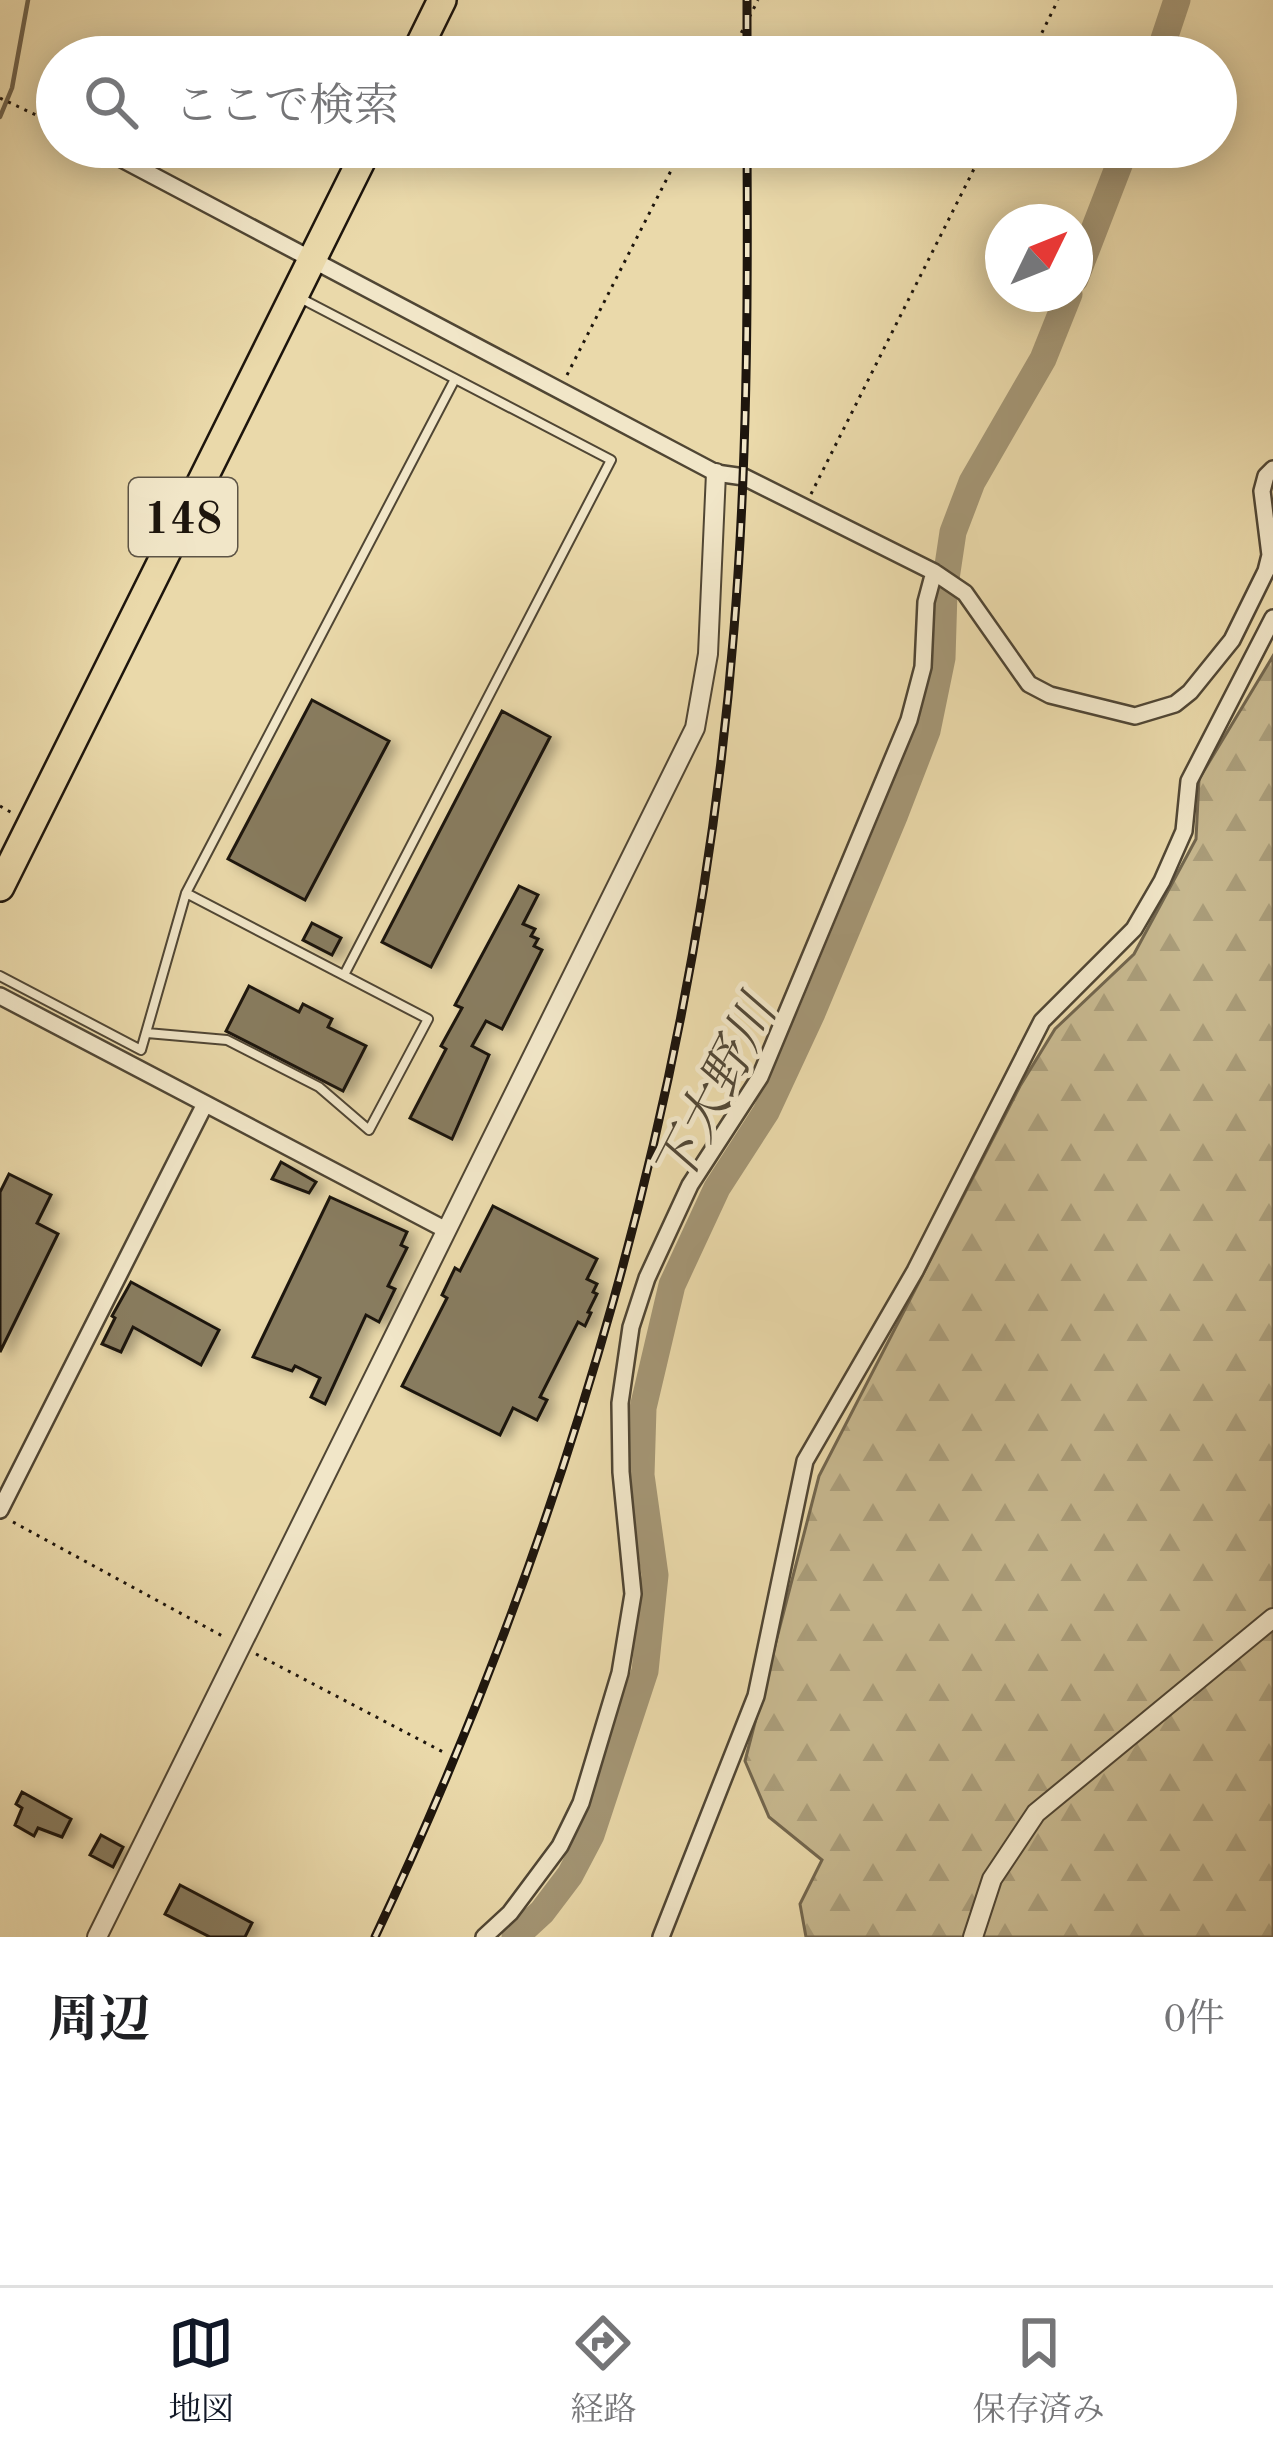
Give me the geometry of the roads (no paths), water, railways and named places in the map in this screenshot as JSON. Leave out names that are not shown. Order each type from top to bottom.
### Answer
[{"type":"highway","points":[[424,36],[442,0]]},
{"type":"highway","name":"148","points":[[0,887],[357,168]]},
{"type":"street","points":[[139,168],[716,473],[744,477],[934,572],[965,593],[1029,684],[1050,695],[1136,716],[1156,712],[1190,692],[1232,640],[1266,571],[1270,555],[1262,491],[1273,469]]},
{"type":"street","points":[[97,1937],[695,728],[708,655],[716,473]]},
{"type":"street","points":[[484,1937],[510,1913],[560,1846],[581,1803],[620,1673],[633,1594],[621,1472],[620,1403],[631,1327],[658,1250],[690,1185],[760,1077],[909,720],[923,667],[926,602],[934,572]]},
{"type":"street","points":[[661,1937],[756,1696],[806,1461],[915,1271],[1042,1021],[1134,929],[1162,881],[1184,831],[1189,781],[1273,618]]},
{"type":"street","points":[[0,995],[446,1230]]},
{"type":"street","points":[[0,1513],[206,1103]]},
{"type":"street","points":[[974,1937],[992,1879],[1036,1813],[1273,1618]]},
{"type":"lane","points":[[293,294],[611,460],[344,975]]},
{"type":"lane","points":[[0,976],[140,1050],[186,893],[455,379]]},
{"type":"lane","points":[[146,1033],[226,1040],[319,1088],[369,1130],[428,1019],[186,893]]},
{"type":"waterway","points":[[0,117],[12,88],[28,0]]},
{"type":"waterway","name":"下大野川","points":[[1165,36],[1177,0]]},
{"type":"waterway","name":"下大野川","points":[[1093,232],[1118,168]]},
{"type":"waterway","name":"下大野川","points":[[515,1937],[542,1912],[570,1875],[591,1835],[645,1671],[655,1575],[641,1475],[643,1408],[672,1285],[717,1188],[766,1112],[895,814],[927,731],[942,658],[944,592],[953,532],[972,482],[1043,359],[1062,312]]},
{"type":"railway","points":[[747,0],[747,36]]},
{"type":"railway","points":[[375,1937],[508,1624],[614,1299],[656,1134],[690,967],[716,798],[734,629],[746,388],[747,168]]}]
